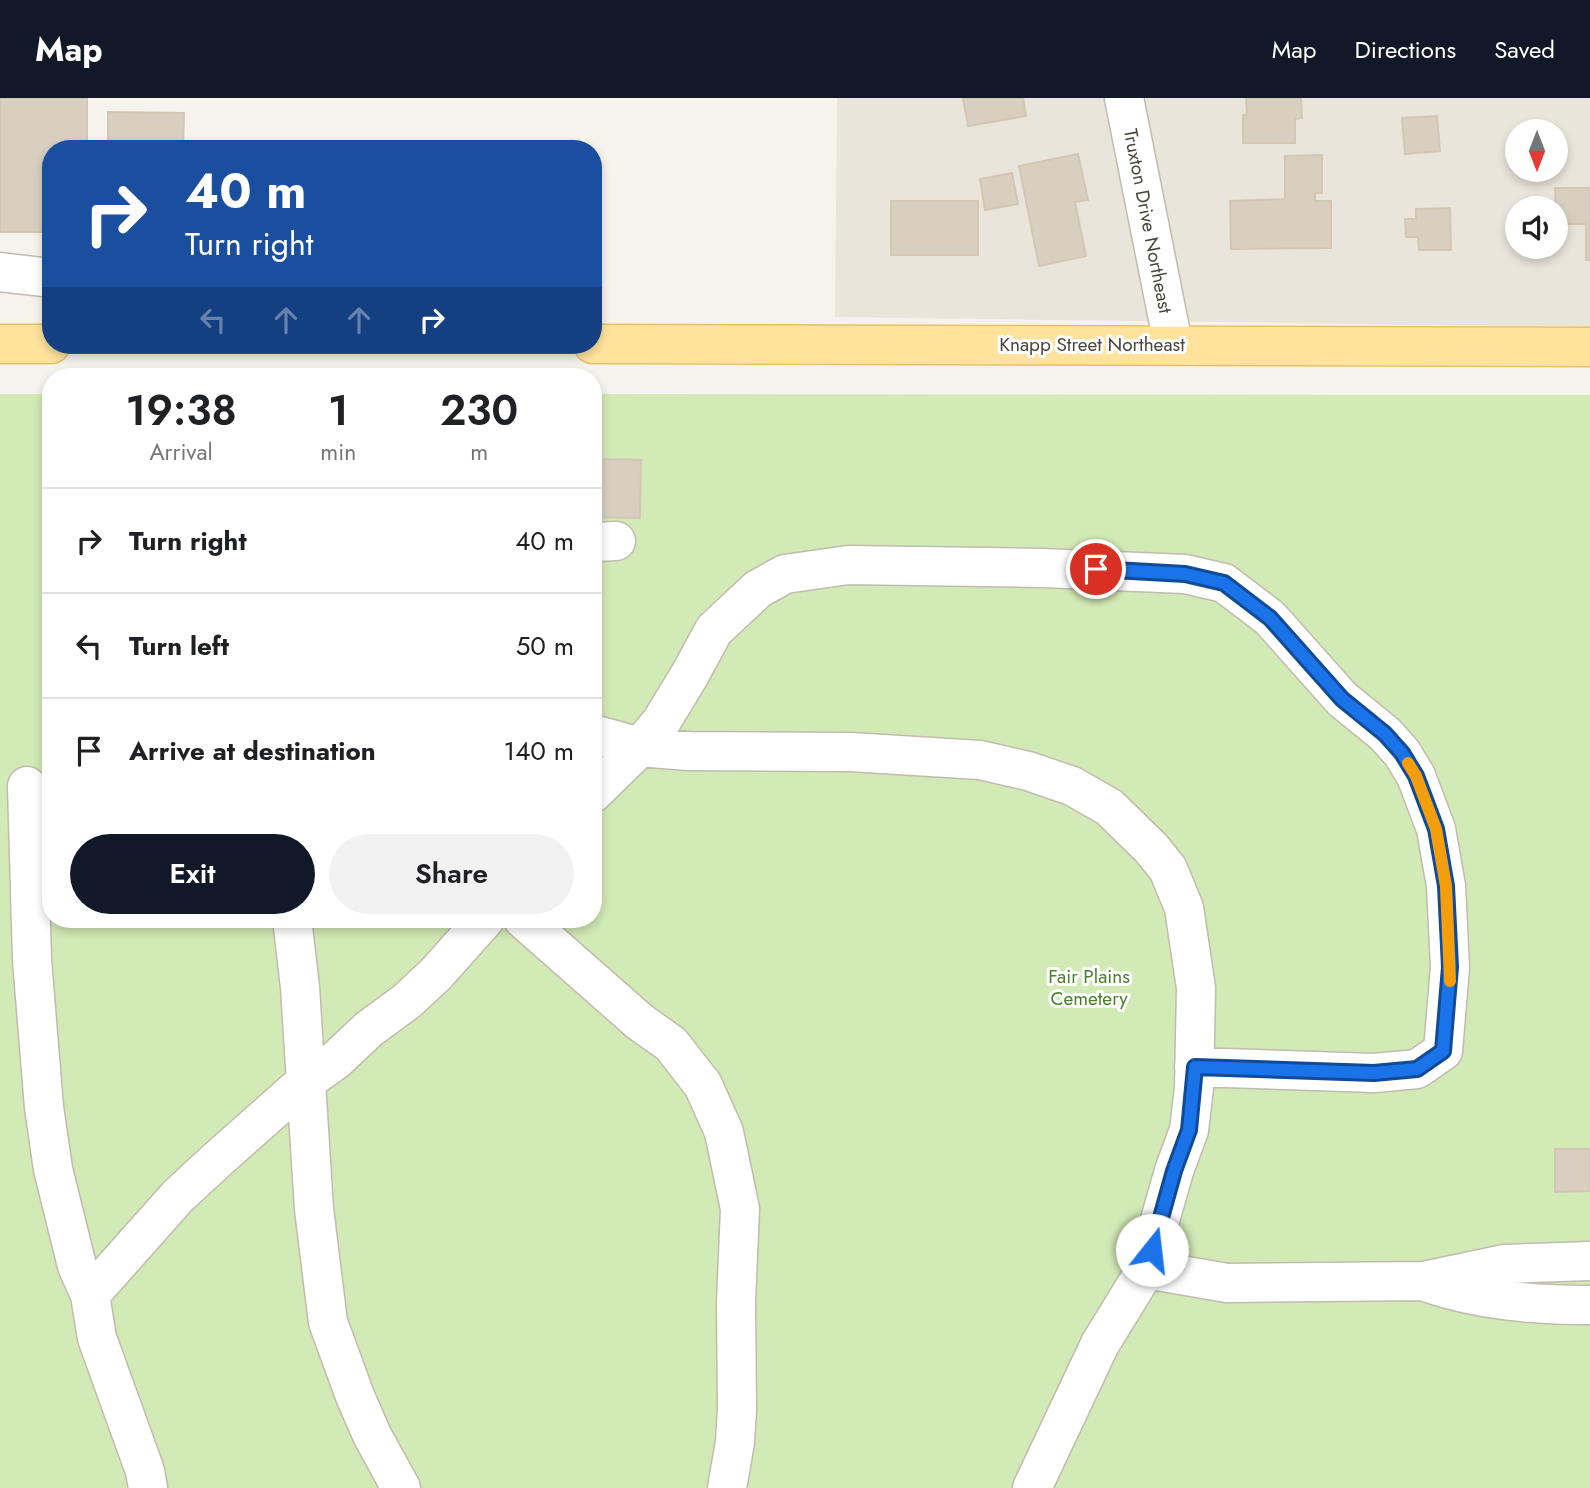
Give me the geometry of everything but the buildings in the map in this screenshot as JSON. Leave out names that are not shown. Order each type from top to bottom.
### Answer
[{"type":"main road","points":[[0,344],[42,344]]},
{"type":"main road","name":"Knapp Street Northeast","points":[[602,344],[1590,347]]},
{"type":"street","name":"Truxton Drive Northeast","points":[[1124,98],[1173,344]]},
{"type":"street","points":[[0,272],[42,277]]},
{"type":"street","points":[[602,784],[661,722],[690,676],[714,630],[758,589],[785,574],[848,565],[1043,568],[1185,574],[1224,583],[1270,618],[1342,699],[1375,725],[1402,753],[1416,776],[1436,829],[1446,886],[1450,967],[1448,1008],[1443,1051],[1417,1069],[1363,1073],[1195,1067]]},
{"type":"street","points":[[602,736],[640,747],[688,751],[850,752],[980,760],[1028,771],[1072,786],[1109,807],[1168,869],[1184,908],[1196,989],[1195,1067],[1189,1130],[1174,1171],[1146,1269],[1100,1344],[1032,1488]]},
{"type":"street","points":[[26,787],[32,960],[44,1107],[60,1198],[77,1266],[90,1295],[97,1338],[145,1471],[148,1488]]},
{"type":"street","points":[[293,928],[300,987],[314,1209],[328,1322],[359,1406],[401,1488]]},
{"type":"street","points":[[90,1295],[178,1196],[305,1082],[407,1001],[436,974],[477,928]]},
{"type":"street","points":[[533,928],[640,1022],[671,1044],[703,1085],[724,1132],[740,1209],[737,1409],[735,1442],[727,1488]]},
{"type":"street","points":[[1146,1269],[1227,1283],[1423,1281],[1504,1264],[1590,1261]]},
{"type":"street","points":[[1423,1281],[1457,1293],[1494,1300],[1528,1304],[1590,1305]]},
{"type":"shaded area","points":[[837,98],[1590,98],[1590,327],[835,317]]},
{"type":"green space","name":"Fair Plains Cemetery","points":[[0,394],[42,394],[42,928],[602,928],[602,394],[1590,395],[1590,1488],[0,1488]]},
{"type":"slow traffic","points":[[1408,763],[1416,776],[1436,829],[1446,886],[1450,981]]},
{"type":"route","points":[[1096,569],[1185,574],[1224,583],[1270,618],[1342,699],[1385,734],[1402,753],[1416,776],[1436,829],[1446,886],[1450,967],[1443,1051],[1417,1069],[1374,1073],[1195,1067],[1189,1130],[1174,1171],[1152,1250]]}]
